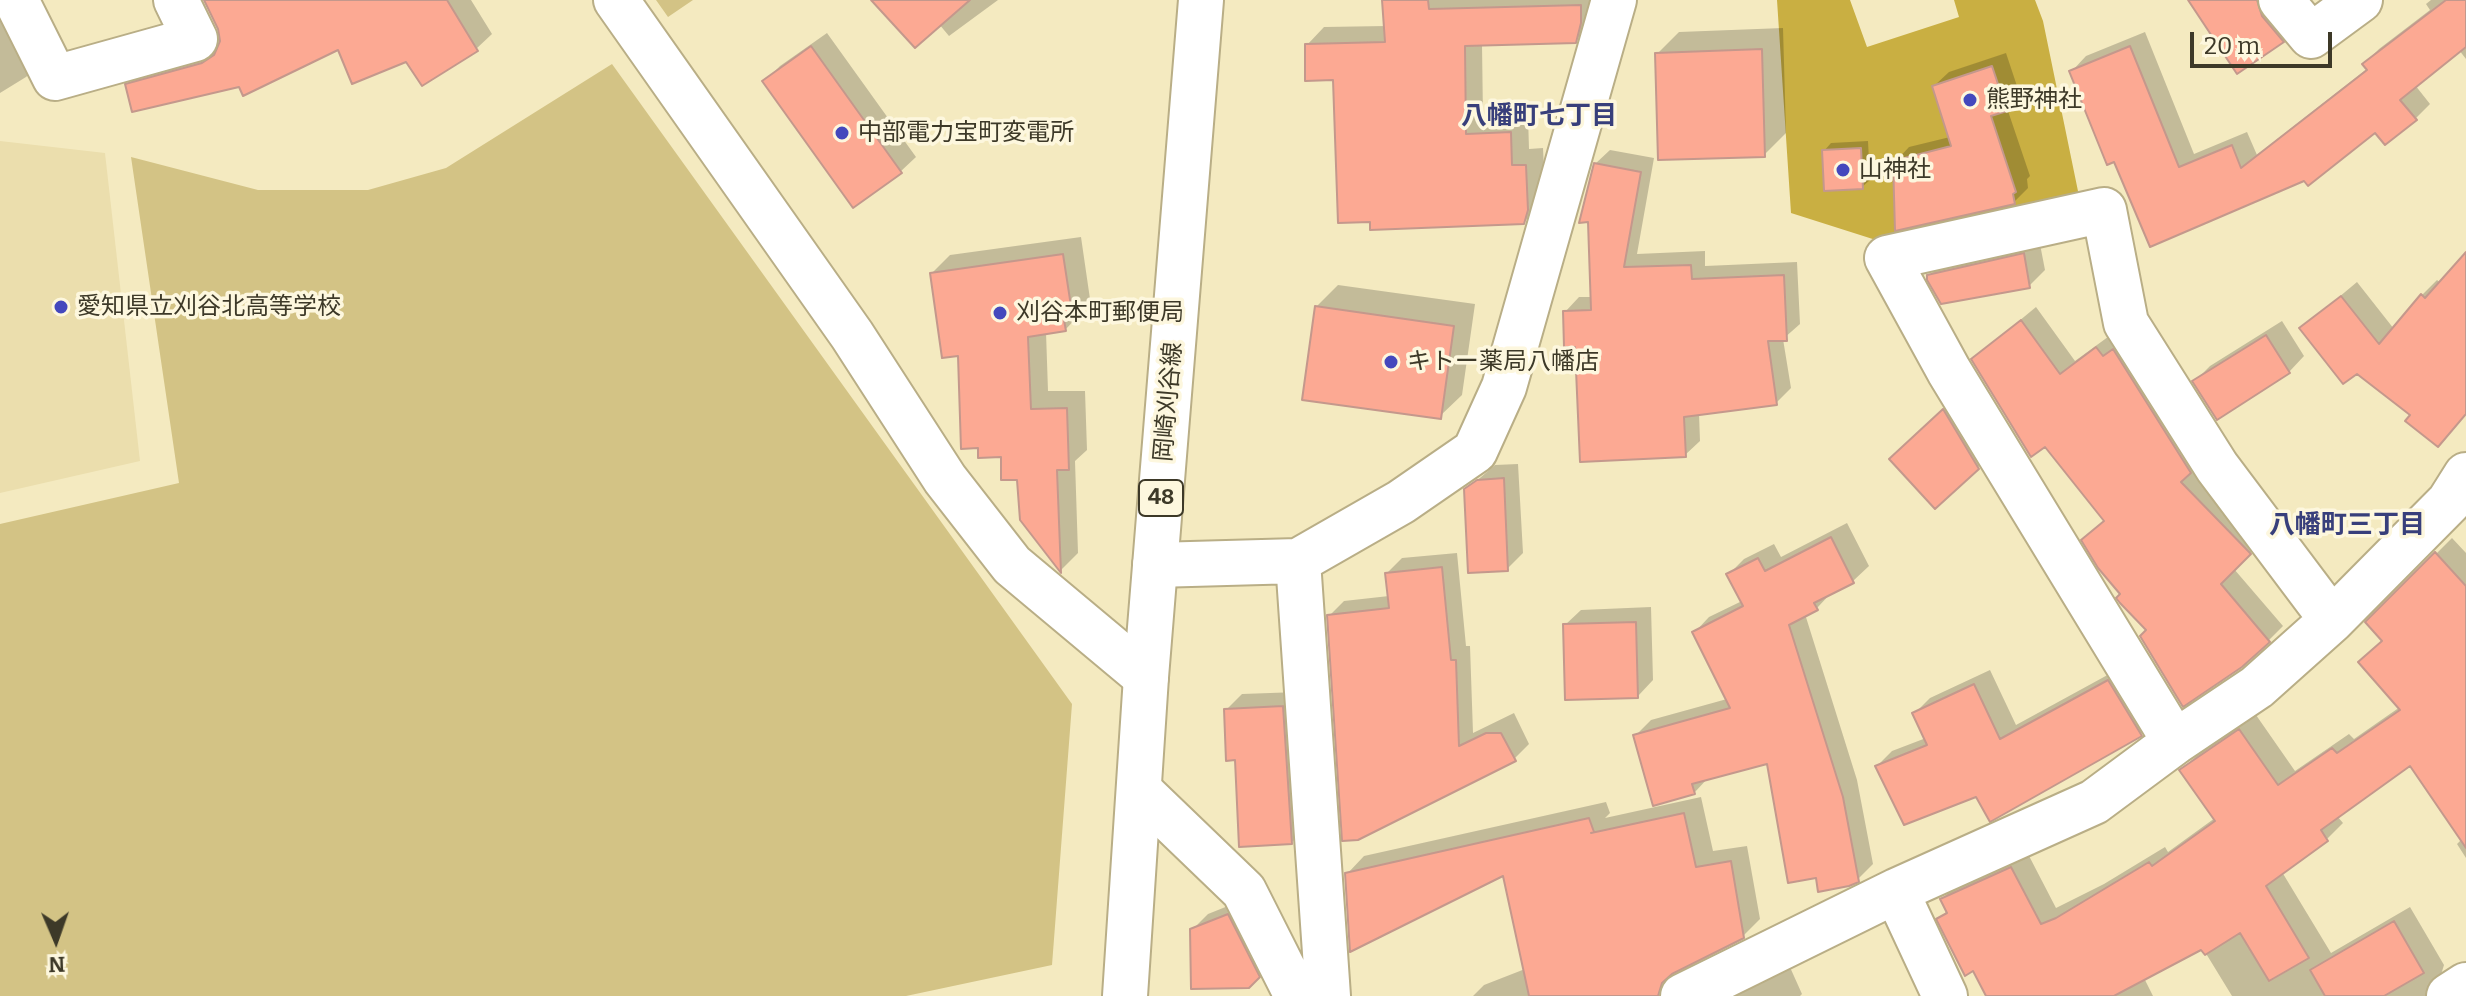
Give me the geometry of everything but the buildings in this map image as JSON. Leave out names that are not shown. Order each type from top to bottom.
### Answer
[{"type":"street","points":[[16,0],[55,78],[195,39],[176,0]]},
{"type":"street","points":[[616,0],[852,335],[945,479],[1012,565],[1146,677]]},
{"type":"street","name":"岡崎刈谷線","points":[[1125,996],[1146,677],[1201,0]]},
{"type":"street","points":[[1155,565],[1298,561],[1401,502],[1475,451],[1504,387],[1614,0]]},
{"type":"street","points":[[2281,0],[2311,36],[2360,0]]},
{"type":"street","points":[[2175,742],[1949,371],[1887,258],[2104,210],[2126,323],[2217,467],[2332,620]]},
{"type":"street","points":[[1683,996],[1896,891],[2094,802],[2257,687],[2332,620],[2449,502],[2466,475]]},
{"type":"street","points":[[1298,561],[1328,996]]},
{"type":"street","points":[[1139,790],[1244,891],[1297,996]]},
{"type":"street","points":[[1896,891],[1945,996]]},
{"type":"street","points":[[2449,996],[2466,985]]},
{"type":"shaded area","points":[[656,0],[693,0],[668,17]]},
{"type":"shaded area","points":[[1777,0],[1850,0],[1867,47],[1959,17],[1954,0],[2035,0],[2043,21],[2079,196],[1879,241],[1791,213]]},
{"type":"shaded area","points":[[612,64],[1072,704],[1052,965],[906,996],[0,996],[0,524],[179,483],[131,157],[258,190],[368,190],[446,168]]},
{"type":"shaded area","name":"愛知県立刈谷北高等学校","points":[[0,141],[105,153],[140,461],[0,493]]},
{"type":"place","name":"熊野神社","points":[[1970,100]]},
{"type":"place","name":"中部電力宝町変電所","points":[[842,133]]},
{"type":"place","name":"山神社","points":[[1843,170]]},
{"type":"place","name":"愛知県立刈谷北高等学校","points":[[61,307]]},
{"type":"place","name":"刈谷本町郵便局","points":[[1000,313]]},
{"type":"place","name":"キトー薬局八幡店","points":[[1391,362]]},
{"type":"district","name":"八幡町七丁目","points":[[1539,117]]},
{"type":"district","name":"八幡町三丁目","points":[[2347,526]]}]
